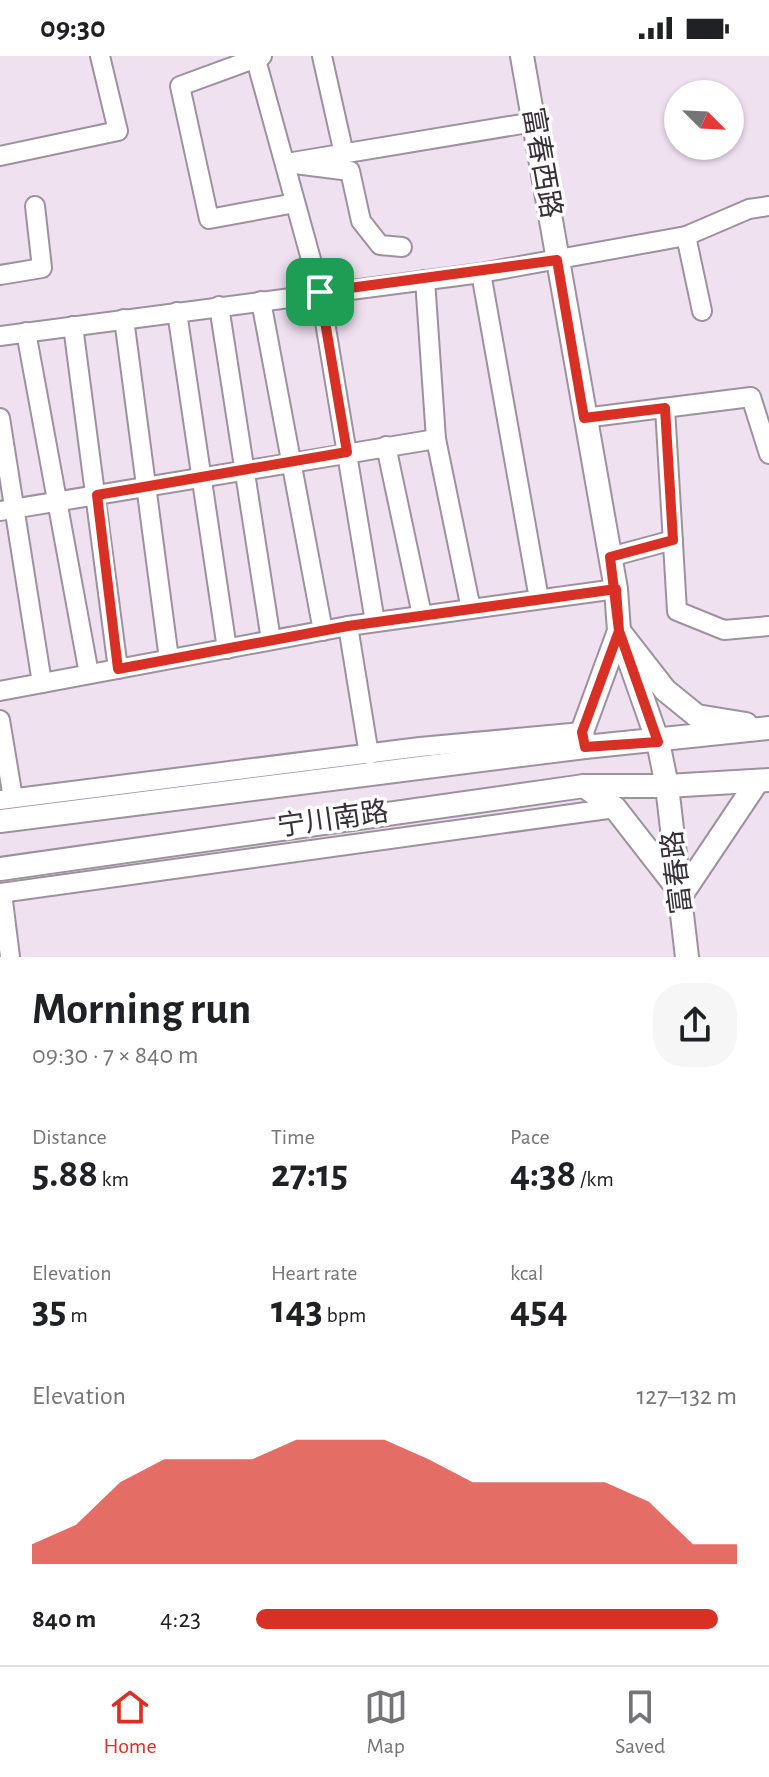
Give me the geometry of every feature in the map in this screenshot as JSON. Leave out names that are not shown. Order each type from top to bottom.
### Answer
[{"type":"main road","name":"富春西路","points":[[522,56],[616,589],[619,631],[658,742],[667,786]]},
{"type":"main road","points":[[619,631],[665,690],[697,716],[768,728]]},
{"type":"main road","points":[[583,739],[619,631]]},
{"type":"main road","name":"宁川南路","points":[[0,821],[583,739],[658,742],[768,728]]},
{"type":"main road","points":[[584,786],[615,808],[682,894],[763,781]]},
{"type":"main road","name":"宁川南路","points":[[0,869],[584,786],[763,781]]},
{"type":"main road","name":"富春路","points":[[667,786],[687,957]]},
{"type":"street","points":[[0,156],[118,131],[100,56]]},
{"type":"street","points":[[322,56],[344,154]]},
{"type":"street","points":[[295,203],[209,219],[180,86],[258,57],[320,292],[375,622]]},
{"type":"street","points":[[287,163],[534,122]]},
{"type":"street","points":[[287,163],[350,171],[361,221],[380,245],[402,247]]},
{"type":"street","points":[[0,275],[42,268],[35,206]]},
{"type":"street","points":[[0,336],[481,273],[686,236],[749,209],[769,206]]},
{"type":"street","points":[[686,236],[702,311]]},
{"type":"street","points":[[481,273],[539,599]]},
{"type":"street","points":[[425,280],[436,439],[471,609]]},
{"type":"street","points":[[261,301],[323,631]]},
{"type":"street","points":[[219,306],[271,640]]},
{"type":"street","points":[[177,312],[227,649]]},
{"type":"street","points":[[124,319],[169,659]]},
{"type":"street","points":[[73,326],[118,669]]},
{"type":"street","points":[[26,332],[89,674]]},
{"type":"street","points":[[584,418],[751,397],[769,454]]},
{"type":"street","points":[[665,408],[677,611],[724,630],[769,626]]},
{"type":"street","points":[[0,418],[8,510],[42,683]]},
{"type":"street","points":[[8,510],[436,439]]},
{"type":"street","points":[[386,446],[422,615]]},
{"type":"street","points":[[610,557],[673,540]]},
{"type":"street","points":[[0,691],[348,626],[616,589]]},
{"type":"street","points":[[348,626],[369,755]]},
{"type":"street","points":[[0,720],[7,799],[369,755],[583,739]]},
{"type":"street","points":[[10,957],[1,893],[615,808]]},
{"type":"route","points":[[320,292],[347,452],[97,495],[118,669],[348,626],[616,589],[619,631],[658,742],[585,747],[582,732],[619,631],[616,589],[610,557],[673,540],[665,408],[584,418],[557,260],[481,273],[320,292]]}]
